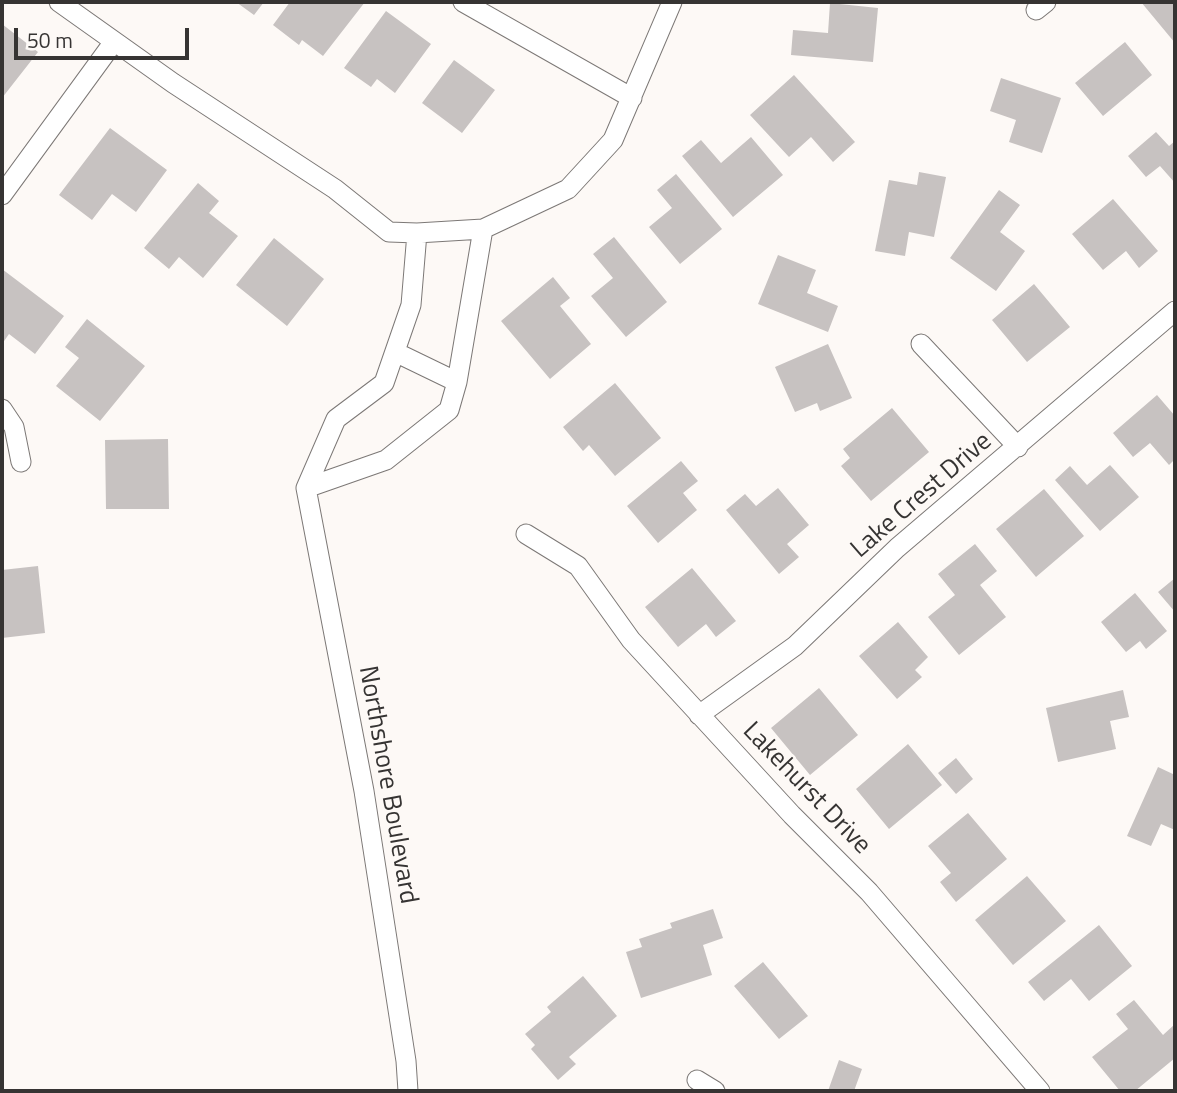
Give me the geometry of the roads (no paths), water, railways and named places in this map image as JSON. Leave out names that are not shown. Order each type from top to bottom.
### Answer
[{"type":"street","points":[[59,2],[113,43],[335,189],[389,232],[417,233],[483,229],[568,189],[613,140],[672,2]]},
{"type":"street","points":[[463,2],[632,98]]},
{"type":"street","points":[[2,195],[113,43]]},
{"type":"street","points":[[306,488],[386,460],[449,410],[457,382],[483,229]]},
{"type":"street","points":[[306,488],[336,419],[384,383],[411,305],[417,233]]},
{"type":"street","name":"Lake Crest Drive","points":[[699,715],[795,646],[897,548],[1175,311]]},
{"type":"street","points":[[921,344],[1018,447]]},
{"type":"street","points":[[395,352],[457,382]]},
{"type":"street","points":[[2,409],[14,427],[21,462]]},
{"type":"street","name":"Northshore Boulevard","points":[[306,488],[364,791],[406,1061],[408,1091]]},
{"type":"street","name":"Lakehurst Drive","points":[[526,534],[578,566],[631,640],[792,815],[869,892],[1040,1091]]},
{"type":"street","points":[[697,1080],[715,1091]]}]
